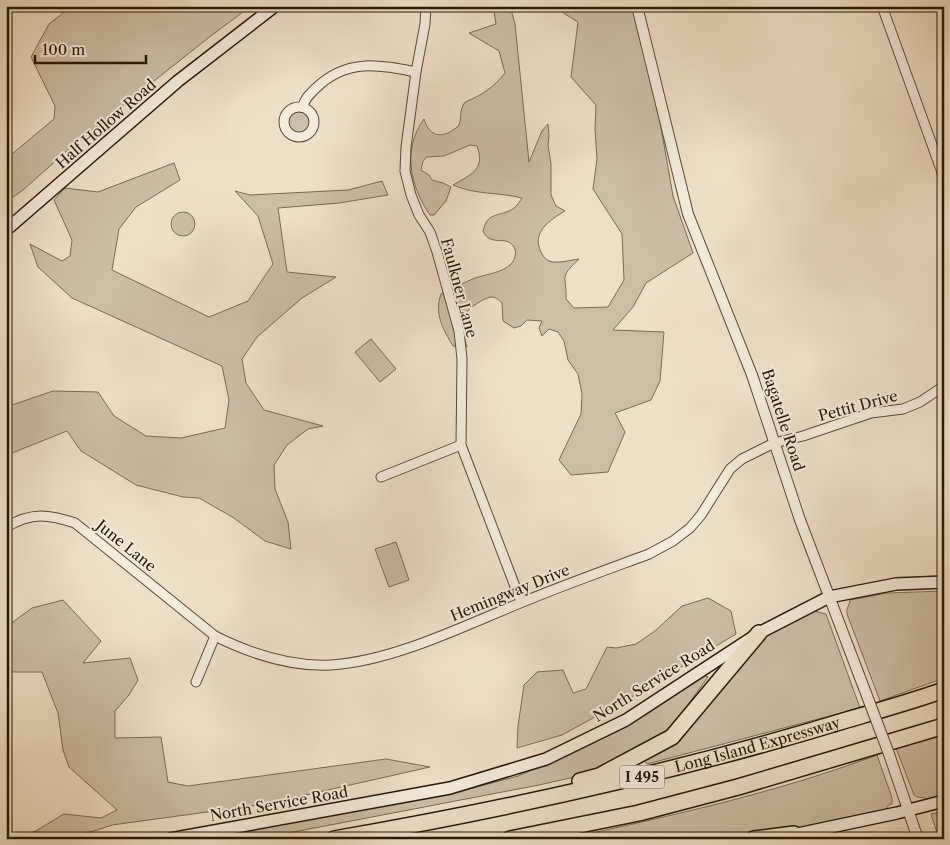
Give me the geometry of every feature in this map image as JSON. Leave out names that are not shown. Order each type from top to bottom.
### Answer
[{"type":"highway","points":[[410,826],[600,776],[672,737],[759,632]]},
{"type":"highway","name":"Long Island Expressway","points":[[334,839],[518,805],[631,780],[729,755],[944,690]]},
{"type":"highway","name":"I 495","points":[[510,839],[639,813],[702,797],[944,726]]},
{"type":"highway","points":[[754,839],[794,834]]},
{"type":"main road","name":"Half Hollow Road","points":[[6,230],[178,80],[275,6]]},
{"type":"main road","name":"North Service Road","points":[[170,839],[450,788],[546,759],[626,720],[759,632],[828,597],[896,584],[944,582]]},
{"type":"main road","points":[[774,839],[944,801]]},
{"type":"street","name":"Faulkner Lane","points":[[426,6],[425,24],[416,72],[406,147],[405,171],[411,195],[430,232],[437,252],[459,331],[462,359],[461,445],[521,602]]},
{"type":"street","name":"Bagatelle Road","points":[[637,6],[688,214],[752,375],[800,520],[889,754],[918,839]]},
{"type":"street","points":[[882,6],[944,178]]},
{"type":"street","points":[[303,107],[306,98],[323,81],[341,70],[378,65],[416,72]]},
{"type":"street","name":"Pettit Drive","points":[[774,442],[803,436],[871,414],[904,409],[920,402],[944,386]]},
{"type":"street","name":"Hemingway Drive","points":[[215,636],[238,648],[260,656],[309,664],[331,665],[361,661],[392,653],[649,554],[673,542],[690,528],[701,515],[730,469],[742,458],[774,442]]},
{"type":"street","points":[[381,477],[461,445]]},
{"type":"street","name":"June Lane","points":[[6,527],[18,520],[37,515],[56,517],[75,523],[215,636]]},
{"type":"street","points":[[196,682],[215,636]]},
{"type":"shaded area","points":[[72,6],[251,6],[77,142],[23,190],[6,202],[6,159],[54,119],[55,106],[31,57],[49,24]]},
{"type":"shaded area","points":[[493,6],[510,6],[515,24],[529,162],[542,131],[548,124],[551,195],[556,206],[565,211],[544,227],[538,238],[541,252],[549,261],[560,262],[579,259],[568,270],[565,278],[566,299],[574,308],[608,307],[624,280],[622,234],[593,189],[597,159],[596,105],[571,77],[578,22],[562,12],[545,6],[632,6],[647,48],[673,196],[693,253],[646,283],[633,307],[613,330],[664,332],[660,381],[651,400],[615,413],[625,432],[608,472],[571,475],[559,460],[581,414],[582,394],[578,374],[568,360],[564,341],[558,332],[549,329],[542,336],[539,328],[542,321],[527,320],[521,326],[514,328],[503,321],[502,303],[493,297],[476,304],[465,315],[463,327],[467,347],[453,346],[439,315],[441,294],[475,278],[507,267],[514,260],[515,256],[515,249],[511,243],[490,239],[483,231],[485,224],[491,217],[514,208],[522,198],[478,192],[453,185],[475,171],[479,161],[477,146],[470,145],[444,156],[427,157],[423,161],[421,170],[429,175],[432,180],[451,187],[446,201],[434,215],[430,215],[423,204],[411,167],[413,143],[424,119],[428,128],[433,133],[441,135],[450,132],[459,125],[465,102],[487,90],[505,73],[499,51],[469,33],[496,24]]},
{"type":"shaded area","points":[[299,109],[308,113],[312,122],[308,131],[299,135],[290,131],[286,122],[290,113]]},
{"type":"shaded area","points":[[174,163],[180,180],[136,207],[119,229],[112,270],[209,317],[248,301],[273,264],[258,216],[235,191],[250,195],[348,190],[382,181],[388,195],[339,203],[278,208],[287,272],[336,277],[302,298],[257,337],[242,359],[246,383],[264,410],[323,426],[308,429],[287,445],[274,465],[275,489],[288,522],[291,549],[265,541],[234,518],[199,498],[183,497],[136,485],[81,451],[67,431],[12,453],[6,450],[6,407],[53,391],[98,392],[114,416],[146,436],[181,438],[225,428],[229,400],[222,366],[72,298],[38,267],[30,244],[62,261],[70,256],[72,240],[54,200],[65,188],[98,192]]},
{"type":"shaded area","points":[[183,212],[192,215],[195,224],[192,233],[183,236],[174,233],[171,224],[174,215]]},
{"type":"shaded area","points":[[371,339],[396,369],[380,382],[355,352]]},
{"type":"shaded area","points":[[396,542],[409,580],[389,587],[375,549]]},
{"type":"shaded area","points":[[944,591],[944,678],[880,701],[847,614],[850,600],[887,593]]},
{"type":"shaded area","points":[[708,598],[731,611],[736,634],[628,699],[562,735],[517,748],[524,685],[537,672],[563,670],[573,693],[586,689],[607,647],[616,648],[636,644],[655,631],[682,606]]},
{"type":"shaded area","points":[[63,600],[101,641],[83,663],[130,658],[138,680],[129,695],[115,711],[115,738],[161,737],[168,782],[188,786],[386,759],[430,767],[266,804],[112,825],[89,832],[65,836],[42,839],[18,839],[24,838],[64,814],[101,818],[117,810],[69,767],[63,750],[58,713],[42,672],[6,672],[6,627],[32,608]]},
{"type":"shaded area","points":[[814,611],[826,614],[860,708],[647,764],[644,761],[660,751],[756,640]]},
{"type":"shaded area","points":[[703,675],[708,677],[676,721],[654,742],[601,771],[539,785],[257,839],[204,839],[458,792],[518,776],[599,740]]},
{"type":"shaded area","points":[[944,734],[944,796],[926,800],[925,798],[917,797],[914,795],[896,748]]},
{"type":"shaded area","points":[[877,755],[892,798],[892,803],[887,807],[887,810],[816,825],[720,839],[565,839],[762,792],[839,769]]},
{"type":"shaded area","points":[[944,811],[944,839],[939,839],[931,814]]}]
